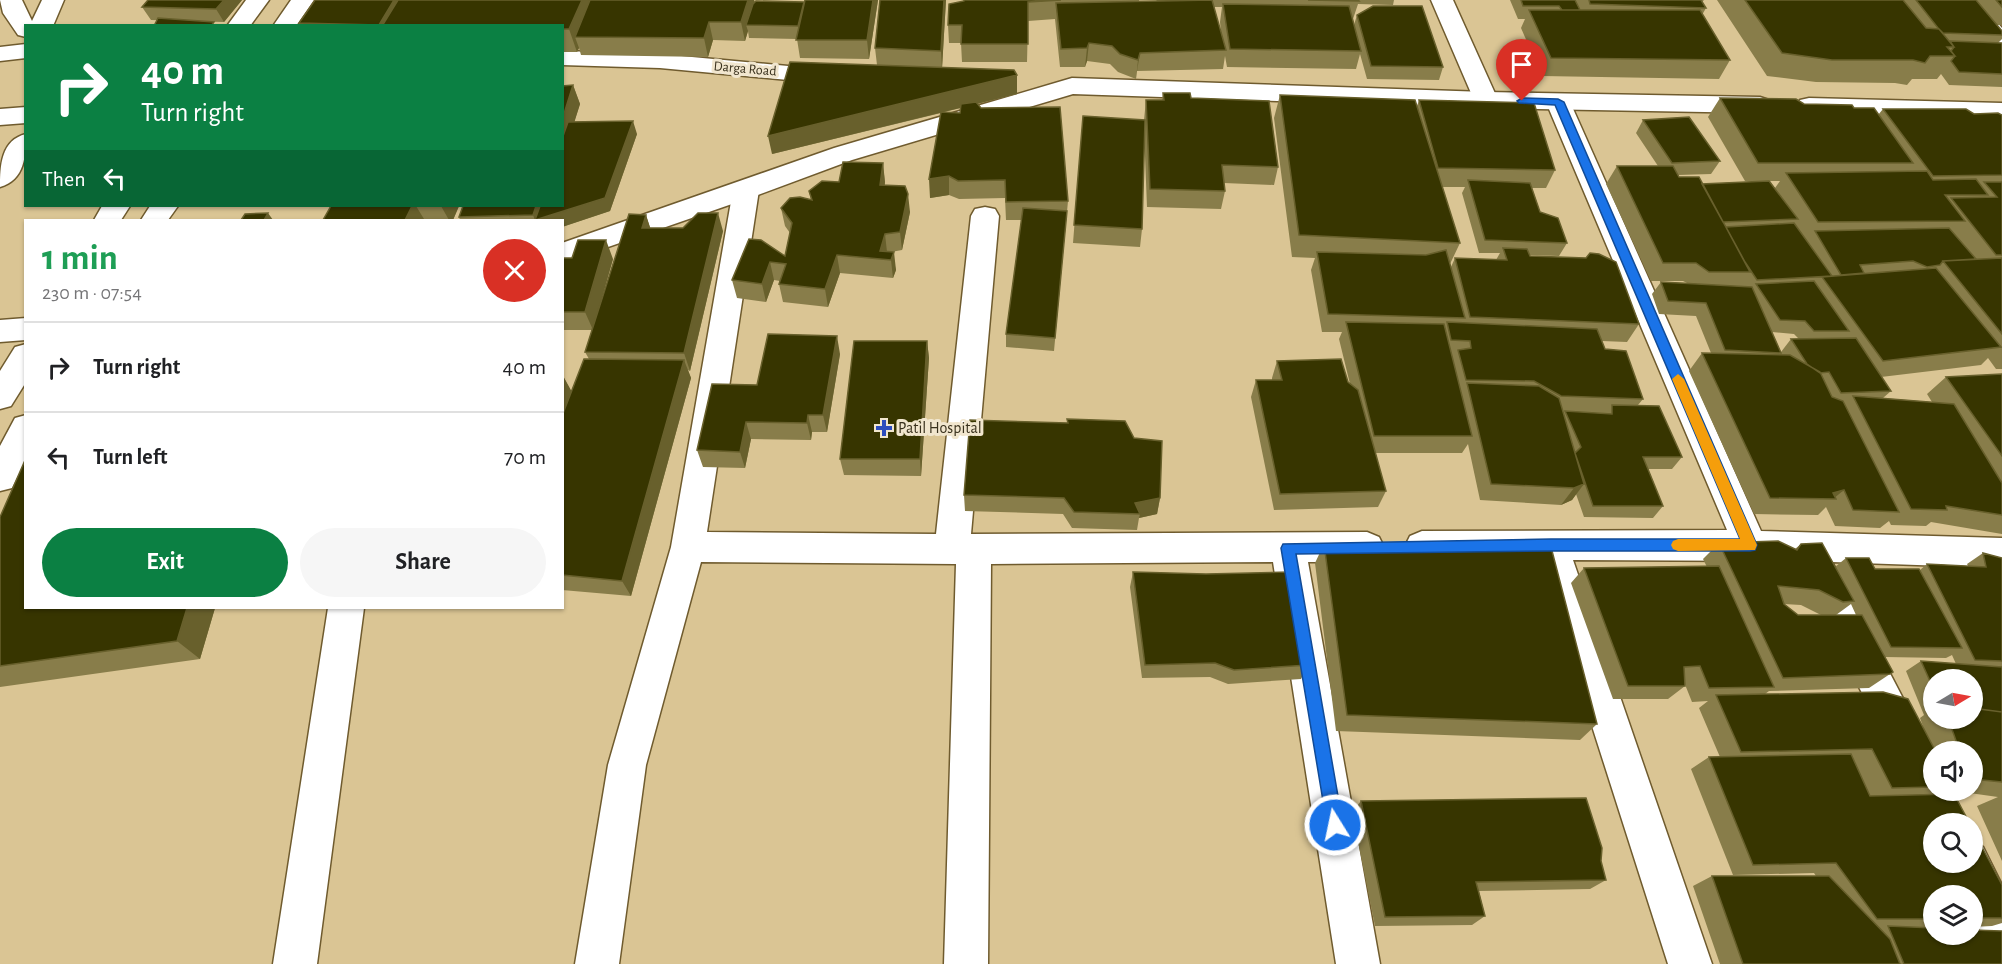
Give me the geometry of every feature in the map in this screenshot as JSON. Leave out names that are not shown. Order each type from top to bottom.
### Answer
[{"type":"street","points":[[10,0],[15,14],[24,27]]},
{"type":"street","points":[[42,24],[53,0]]},
{"type":"street","points":[[240,24],[258,0]]},
{"type":"street","points":[[285,24],[303,0]]},
{"type":"street","points":[[1442,0],[1486,100]]},
{"type":"street","points":[[1965,0],[2002,42]]},
{"type":"street","points":[[0,54],[24,51]]},
{"type":"street","name":"Darga Road","points":[[564,58],[660,61],[848,78]]},
{"type":"street","points":[[1001,84],[2000,114]]},
{"type":"street","points":[[564,252],[843,154],[1072,86]]},
{"type":"street","points":[[1558,102],[1750,545]]},
{"type":"street","points":[[0,117],[24,115]]},
{"type":"street","points":[[0,178],[24,145]]},
{"type":"street","points":[[597,964],[627,765],[688,547],[746,190]]},
{"type":"street","points":[[966,964],[963,549],[985,216]]},
{"type":"street","points":[[0,331],[24,329]]},
{"type":"street","points":[[0,397],[24,358]]},
{"type":"street","points":[[0,478],[24,431]]},
{"type":"street","points":[[1551,545],[1690,964]]},
{"type":"street","points":[[688,547],[963,549],[1750,545],[2002,553]]},
{"type":"street","points":[[1806,547],[1915,760]]},
{"type":"street","points":[[1288,548],[1358,964]]},
{"type":"street","points":[[296,964],[346,609]]},
{"type":"street","points":[[1974,873],[2002,929]]},
{"type":"building","points":[[148,0],[224,0],[216,9],[142,7]]},
{"type":"building","points":[[315,0],[394,0],[380,24],[299,23]]},
{"type":"building","points":[[398,0],[582,0],[569,29],[564,29],[564,24],[383,24]]},
{"type":"building","points":[[590,0],[748,0],[741,22],[709,22],[704,38],[575,37]]},
{"type":"building","points":[[805,0],[873,0],[867,40],[796,40]]},
{"type":"building","points":[[880,0],[944,0],[941,51],[875,48]]},
{"type":"building","points":[[964,0],[1061,0],[1028,2],[1028,44],[961,44],[962,25],[948,25],[949,4]]},
{"type":"building","points":[[1212,0],[1226,50],[1140,53],[1138,60],[1120,54],[1112,46],[1089,43],[1087,48],[1061,49],[1056,3]]},
{"type":"building","points":[[1308,0],[1358,0],[1359,1]]},
{"type":"building","points":[[1521,0],[1575,0],[1580,10],[1562,10],[1559,6],[1523,6]]},
{"type":"building","points":[[1589,0],[1701,0],[1706,8],[1590,4]]},
{"type":"building","points":[[1745,0],[1903,0],[1926,28],[1939,29],[1954,47],[1947,47],[1955,56],[1930,56],[1925,63],[1913,60],[1832,60],[1782,53]]},
{"type":"building","points":[[1916,0],[1976,0],[2002,31],[2002,35],[1943,33]]},
{"type":"building","points":[[756,1],[804,2],[798,26],[746,25]]},
{"type":"building","points":[[1223,4],[1349,6],[1361,51],[1230,49]]},
{"type":"building","points":[[1373,6],[1422,6],[1443,67],[1371,66],[1357,15]]},
{"type":"building","points":[[1529,10],[1700,10],[1730,60],[1551,58]]},
{"type":"building","points":[[158,18],[214,22],[212,24],[155,24]]},
{"type":"building","points":[[1950,41],[2002,43],[2002,74],[1959,72],[1951,61],[1955,56],[1951,51],[1954,47]]},
{"type":"building","points":[[790,62],[1014,70],[1017,75],[768,136]]},
{"type":"building","points":[[573,85],[564,114],[564,86]]},
{"type":"building","points":[[1163,93],[1190,93],[1191,98],[1269,101],[1278,167],[1222,165],[1225,191],[1150,189],[1146,100],[1164,100]]},
{"type":"building","points":[[1280,95],[1415,100],[1460,243],[1299,235]]},
{"type":"building","points":[[1720,98],[1796,99],[1804,104],[1874,108],[1913,163],[1758,163]]},
{"type":"building","points":[[1419,100],[1534,103],[1555,170],[1438,168]]},
{"type":"building","points":[[976,102],[981,108],[1060,107],[1068,201],[1006,202],[1005,180],[958,181],[949,176],[929,179],[941,112],[960,113],[961,104]]},
{"type":"building","points":[[1883,109],[1966,109],[1974,114],[1998,113],[2002,115],[2002,175],[1933,176]]},
{"type":"building","points":[[1083,116],[1145,120],[1142,229],[1074,225]]},
{"type":"building","points":[[1689,117],[1720,161],[1672,163],[1643,120]]},
{"type":"building","points":[[633,121],[605,198],[535,219],[540,207],[564,207],[564,133],[568,122]]},
{"type":"building","points":[[843,162],[883,163],[880,185],[905,186],[908,194],[900,232],[885,234],[880,251],[894,252],[891,260],[837,255],[825,289],[779,284],[786,264],[770,262],[762,284],[732,280],[749,239],[761,240],[785,256],[792,223],[781,208],[790,198],[800,197],[812,200],[809,191],[822,181],[839,182]]},
{"type":"building","points":[[1617,166],[1673,166],[1679,177],[1699,177],[1750,272],[1709,272],[1696,263],[1663,263]]},
{"type":"building","points":[[1927,171],[1933,180],[1976,179],[1988,195],[1945,195],[1965,221],[1818,222],[1786,173]]},
{"type":"building","points":[[1468,180],[1530,183],[1540,212],[1558,218],[1567,243],[1485,240]]},
{"type":"building","points":[[1769,181],[1798,219],[1723,222],[1702,184]]},
{"type":"building","points":[[1984,182],[2002,182],[2002,255],[1996,255],[1951,198],[1997,197]]},
{"type":"building","points":[[330,207],[412,207],[406,219],[324,219]]},
{"type":"building","points":[[463,207],[536,207],[533,215],[459,217]]},
{"type":"building","points":[[1023,208],[1067,211],[1055,338],[1006,334]]},
{"type":"building","points":[[268,213],[265,219],[242,219],[245,214]]},
{"type":"building","points":[[698,213],[718,213],[684,353],[585,352],[629,214],[646,215],[642,228],[683,228]]},
{"type":"building","points":[[1794,223],[1832,276],[1757,280],[1726,227]]},
{"type":"building","points":[[1949,228],[1976,259],[1943,261],[1940,265],[1927,267],[1913,261],[1860,265],[1864,273],[1841,275],[1815,231]]},
{"type":"building","points":[[578,240],[606,240],[585,312],[564,312],[564,258],[572,258]]},
{"type":"building","points":[[1503,248],[1527,249],[1530,256],[1586,258],[1590,253],[1599,254],[1616,262],[1639,324],[1470,317],[1455,258],[1507,260]]},
{"type":"building","points":[[1446,250],[1465,318],[1328,314],[1317,252],[1426,255]]},
{"type":"building","points":[[2002,258],[2002,334],[1943,261]]},
{"type":"building","points":[[1936,268],[2001,347],[1883,361],[1822,277]]},
{"type":"building","points":[[1814,281],[1849,331],[1814,331],[1805,321],[1780,320],[1756,284]]},
{"type":"building","points":[[1661,282],[1752,287],[1781,353],[1725,350],[1706,303],[1668,301]]},
{"type":"building","points":[[1346,322],[1444,324],[1472,436],[1374,436]]},
{"type":"building","points":[[1447,322],[1597,329],[1605,349],[1626,351],[1643,399],[1561,396],[1534,381],[1466,380],[1458,350],[1471,348],[1470,341],[1451,340]]},
{"type":"building","points":[[768,334],[837,336],[823,415],[808,415],[807,423],[746,422],[740,452],[697,450],[712,384],[757,385]]},
{"type":"building","points":[[1856,338],[1891,391],[1841,393],[1829,372],[1820,373],[1807,364],[1791,339]]},
{"type":"building","points":[[854,341],[927,341],[920,459],[840,459]]},
{"type":"building","points":[[1702,353],[1790,355],[1820,372],[1832,397],[1843,401],[1899,512],[1853,510],[1844,490],[1833,493],[1836,499],[1770,498]]},
{"type":"building","points":[[584,359],[684,360],[622,581],[564,575],[564,411]]},
{"type":"building","points":[[1341,359],[1348,382],[1358,390],[1386,491],[1280,494],[1256,380],[1282,380],[1277,361]]},
{"type":"building","points":[[2002,374],[2002,456],[1946,377]]},
{"type":"building","points":[[1467,383],[1539,386],[1559,398],[1584,484],[1574,488],[1491,484]]},
{"type":"building","points":[[1853,396],[1954,404],[2002,483],[2002,515],[1946,506],[1947,510],[1911,509]]},
{"type":"building","points":[[1612,405],[1659,406],[1682,457],[1643,457],[1663,506],[1593,506],[1575,453],[1581,447],[1565,411],[1612,414]]},
{"type":"building","points":[[1067,419],[1125,421],[1134,438],[1162,441],[1160,498],[1135,503],[1140,514],[1074,512],[1064,498],[964,495],[970,420],[1068,423]]},
{"type":"building","points":[[24,463],[24,609],[187,609],[177,641],[0,666],[0,517]]},
{"type":"building","points":[[1778,541],[1797,550],[1801,544],[1822,543],[1854,601],[1843,602],[1819,590],[1778,586],[1784,604],[1798,615],[1862,615],[1893,672],[1890,674],[1783,678],[1719,543]]},
{"type":"building","points":[[1324,544],[1551,547],[1597,724],[1347,715]]},
{"type":"building","points":[[1983,553],[2002,558],[2002,661],[1975,660],[1927,564],[1986,567]]},
{"type":"building","points":[[1846,558],[1869,558],[1875,569],[1919,569],[1962,648],[1891,647]]},
{"type":"building","points":[[1719,566],[1774,687],[1709,688],[1700,666],[1684,667],[1685,686],[1628,686],[1584,568]]},
{"type":"building","points":[[1133,572],[1206,574],[1289,572],[1308,665],[1234,670],[1215,663],[1145,665]]},
{"type":"building","points":[[1921,661],[2002,667],[2002,712],[1983,709],[1983,669],[1925,669]]},
{"type":"building","points":[[1883,692],[1908,699],[1930,741],[1923,741],[1923,787],[1892,788],[1872,749],[1741,752],[1716,695]]},
{"type":"building","points":[[1983,709],[2002,712],[2002,782],[1983,780],[1983,741],[1956,741],[1952,729],[1983,729]]},
{"type":"building","points":[[1851,754],[1870,796],[1923,795],[1923,801],[1958,801],[1964,813],[1923,813],[1923,873],[1983,873],[1983,849],[2002,885],[2002,918],[1983,918],[1983,885],[1923,885],[1923,919],[1877,919],[1836,863],[1753,865],[1709,757]]},
{"type":"building","points":[[1586,798],[1602,848],[1601,861],[1606,880],[1476,882],[1485,916],[1385,917],[1361,801]]},
{"type":"building","points":[[1712,876],[1829,876],[1890,939],[1900,964],[1743,964]]},
{"type":"building","points":[[1888,926],[1923,928],[1923,945],[1983,945],[1983,930],[2002,931],[2002,964],[1904,964]]},
{"type":"slow traffic","points":[[1678,379],[1750,545],[1678,545]]},
{"type":"place","name":"Patil Hospital","points":[[884,428]]},
{"type":"route","points":[[1335,825],[1288,548],[1750,545],[1558,102],[1522,101]]}]
